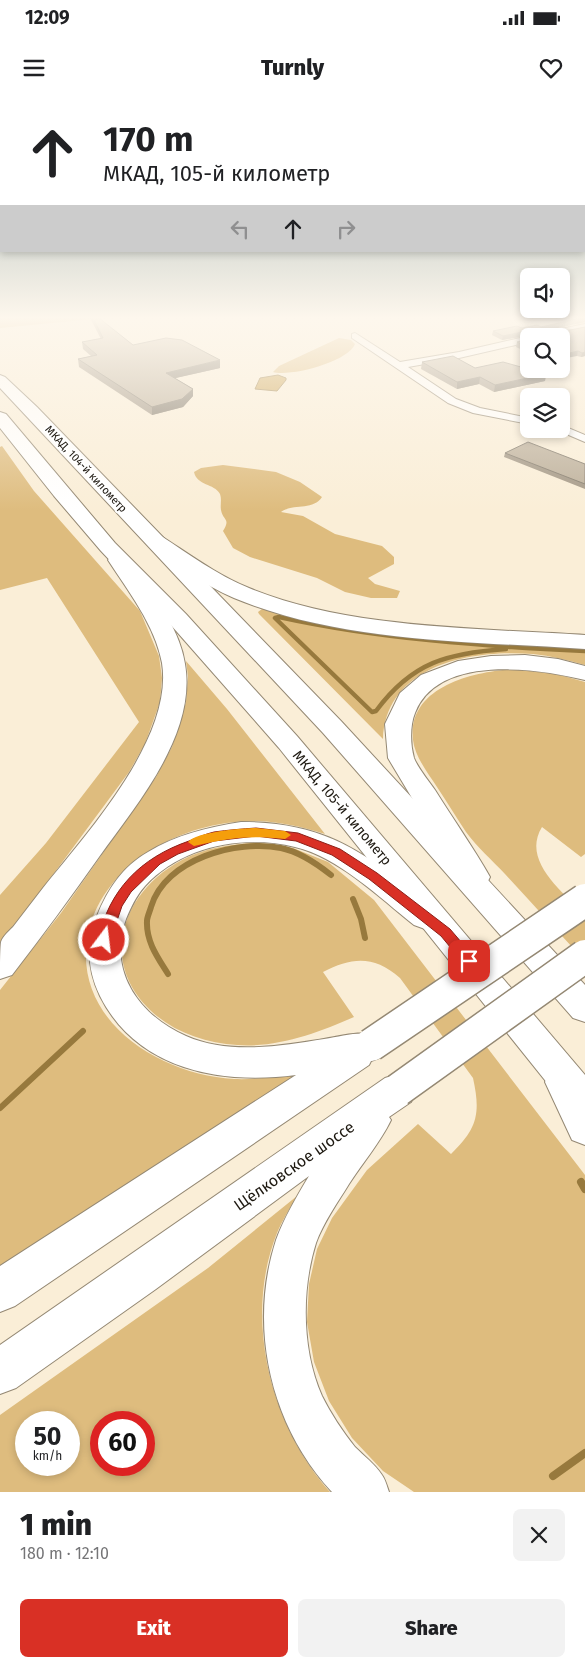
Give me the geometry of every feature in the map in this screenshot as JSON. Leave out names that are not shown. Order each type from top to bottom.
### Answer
[{"type":"main road","name":"МКАД, 104-й километр","points":[[1,381],[37,416],[150,537]]},
{"type":"main road","points":[[0,417],[108,546],[151,609],[172,654],[175,677],[173,702],[158,746],[138,782],[46,908],[0,966]]},
{"type":"main road","points":[[150,537],[201,571],[241,593],[287,609],[331,619],[393,629],[585,642]]},
{"type":"main road","points":[[150,537],[332,727],[585,1008]]},
{"type":"main road","name":"МКАД, 105-й километр","points":[[108,546],[178,619],[288,742],[585,1102]]},
{"type":"main road","points":[[496,910],[401,758],[396,741],[397,724],[402,709],[412,695],[426,683],[443,673],[471,665],[509,660],[534,662],[585,673]]},
{"type":"main road","points":[[369,1046],[314,1057],[236,1062],[202,1056],[163,1042],[144,1029],[128,1014],[116,996],[108,978],[104,959],[104,940],[108,922],[116,904],[140,874],[174,851],[193,842],[228,834],[277,833],[298,837],[336,852],[373,876],[445,932]]},
{"type":"main road","points":[[0,1291],[585,900]]},
{"type":"main road","name":"Щёлковское шоссе","points":[[0,1372],[394,1094],[585,956]]},
{"type":"main road","points":[[553,1063],[585,1128]]},
{"type":"main road","points":[[365,1492],[333,1458],[307,1415],[291,1370],[284,1324],[286,1281],[296,1241],[314,1206],[345,1155],[394,1094]]},
{"type":"street","points":[[423,381],[452,401],[477,411],[520,419]]},
{"type":"street","points":[[570,432],[585,439]]},
{"type":"shaded area","points":[[259,381],[285,381],[277,391],[255,389]]},
{"type":"shaded area","points":[[2,446],[34,491],[140,611],[159,656],[162,678],[160,702],[145,744],[129,772],[32,903],[0,942],[0,895],[46,843],[139,722],[47,578],[0,590],[0,447]]},
{"type":"shaded area","points":[[223,465],[276,472],[300,482],[322,497],[308,506],[286,509],[281,512],[303,516],[335,534],[382,546],[394,557],[394,564],[368,578],[375,584],[400,591],[397,598],[371,598],[345,592],[317,578],[250,557],[233,548],[223,531],[226,522],[221,510],[220,494],[214,488],[198,480],[194,472],[201,468]]},
{"type":"shaded area","points":[[262,609],[327,626],[391,636],[585,649],[585,665],[546,656],[509,653],[460,659],[437,666],[416,678],[399,693],[388,714],[383,739],[259,614],[258,612]]},
{"type":"shaded area","points":[[186,661],[227,709],[325,834],[275,822],[230,822],[175,837],[150,851],[127,868],[109,889],[95,913],[87,940],[87,970],[95,996],[109,1019],[129,1039],[153,1055],[179,1067],[207,1075],[234,1079],[302,1073],[0,1266],[0,990],[61,913],[156,777],[172,747],[186,702],[188,676]]},
{"type":"shaded area","points":[[512,669],[556,674],[585,682],[585,854],[581,857],[542,827],[537,840],[537,852],[547,875],[585,915],[585,961],[470,838],[422,765],[414,746],[414,722],[420,707],[431,695],[445,686],[462,679],[479,674]]},
{"type":"shaded area","points":[[255,843],[293,848],[328,862],[374,900],[585,1175],[585,1492],[414,1492],[383,1471],[352,1438],[329,1401],[314,1362],[307,1322],[309,1284],[317,1249],[332,1218],[367,1170],[418,1124],[451,1154],[467,1137],[475,1120],[477,1102],[473,1078],[400,978],[381,965],[372,962],[353,961],[323,972],[354,1017],[312,1034],[282,1042],[237,1045],[213,1042],[179,1030],[150,1010],[134,990],[125,970],[122,949],[124,928],[132,908],[145,889],[162,873],[182,860],[218,847]]},
{"type":"shaded area","points":[[297,1196],[277,1233],[267,1266],[262,1300],[263,1335],[268,1369],[278,1403],[292,1435],[309,1465],[330,1492],[0,1492],[0,1415],[208,1268]]},
{"type":"building","points":[[112,381],[179,381],[193,389],[182,399],[152,407]]},
{"type":"building","points":[[487,381],[514,381],[495,385]]},
{"type":"building","points":[[528,442],[585,464],[585,484],[505,453]]},
{"type":"waterway","points":[[506,649],[466,653],[433,663],[403,681],[376,711],[372,712],[275,618],[279,617],[317,625],[393,636],[508,647],[585,651]]},
{"type":"waterway","points":[[168,974],[148,936],[147,919],[159,890],[171,876],[187,865],[205,856],[224,850],[263,846],[295,852],[314,862],[331,875]]},
{"type":"waterway","points":[[353,899],[361,919],[365,938]]},
{"type":"waterway","points":[[0,1108],[83,1031]]},
{"type":"waterway","points":[[581,1182],[585,1189]]},
{"type":"waterway","points":[[553,1476],[585,1453]]},
{"type":"slow traffic","points":[[194,842],[213,836],[234,833],[256,832],[285,835]]},
{"type":"route","points":[[104,940],[108,922],[116,904],[140,874],[156,861],[193,842],[213,836],[234,833],[277,833],[318,843],[336,852],[373,876],[445,932],[469,961]]}]
